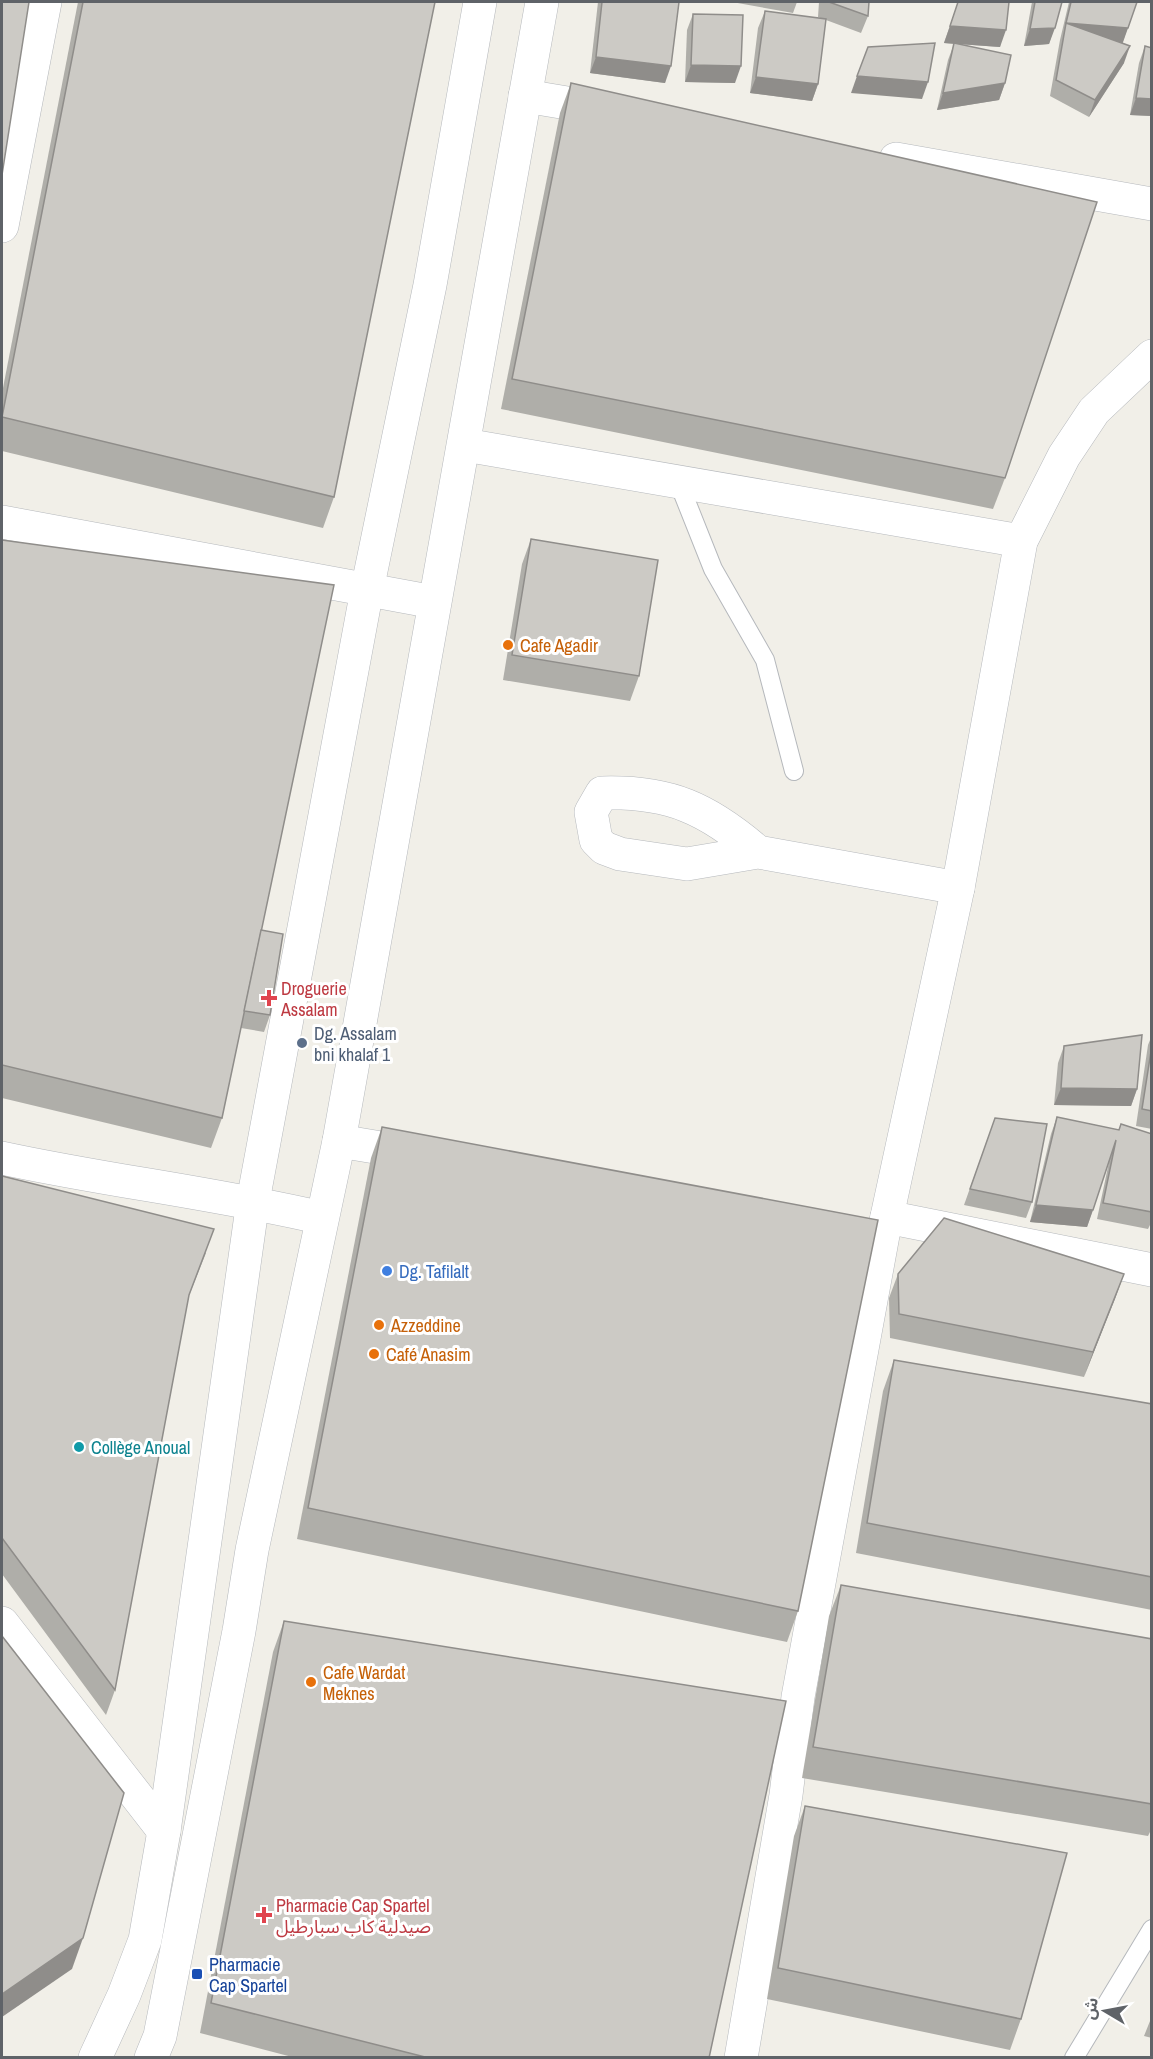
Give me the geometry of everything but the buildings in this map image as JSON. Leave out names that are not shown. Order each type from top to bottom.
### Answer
[{"type":"street","points":[[2,226],[45,2]]},
{"type":"street","points":[[94,2058],[124,1995],[145,1940],[164,1831],[253,1202],[367,590],[430,285],[480,2]]},
{"type":"street","points":[[151,2058],[160,2036],[239,1631],[252,1550],[339,1141],[434,602],[465,445],[542,2]]},
{"type":"street","points":[[525,96],[643,116]]},
{"type":"street","points":[[867,154],[1152,204]]},
{"type":"street","points":[[741,2058],[786,1795],[798,1697],[885,1226],[958,888],[1022,540],[1064,456],[1094,411],[1152,356]]},
{"type":"street","points":[[465,445],[1022,540]]},
{"type":"street","points":[[2,522],[434,602]]},
{"type":"street","points":[[758,852],[958,888]]},
{"type":"street","points":[[339,1141],[446,1159]]},
{"type":"street","points":[[2,1158],[55,1170],[253,1202],[322,1218]]},
{"type":"street","points":[[848,1229],[885,1226],[1152,1270]]},
{"type":"street","points":[[2,1623],[164,1831]]},
{"type":"lane","points":[[678,482],[713,569],[765,660],[794,771]]},
{"type":"lane","points":[[1074,2058],[1152,1929]]},
{"type":"place","name":"Cafe Agadir","points":[[508,645]]},
{"type":"place","name":"Droguerie Assalam","points":[[269,998]]},
{"type":"place","name":"Dg. Assalam bni khalaf 1","points":[[302,1043]]},
{"type":"place","name":"Dg. Tafilalt","points":[[387,1271]]},
{"type":"place","name":"Azzeddine","points":[[379,1325]]},
{"type":"place","name":"Café Anasim","points":[[374,1354]]},
{"type":"place","name":"Collège Anoual","points":[[79,1447]]},
{"type":"place","name":"Cafe Wardat Meknes","points":[[311,1682]]},
{"type":"place","name":"Pharmacie Cap Spartel صيدلية كاب سبارطيل","points":[[264,1915]]},
{"type":"place","name":"Pharmacie Cap Spartel","points":[[197,1974]]}]
